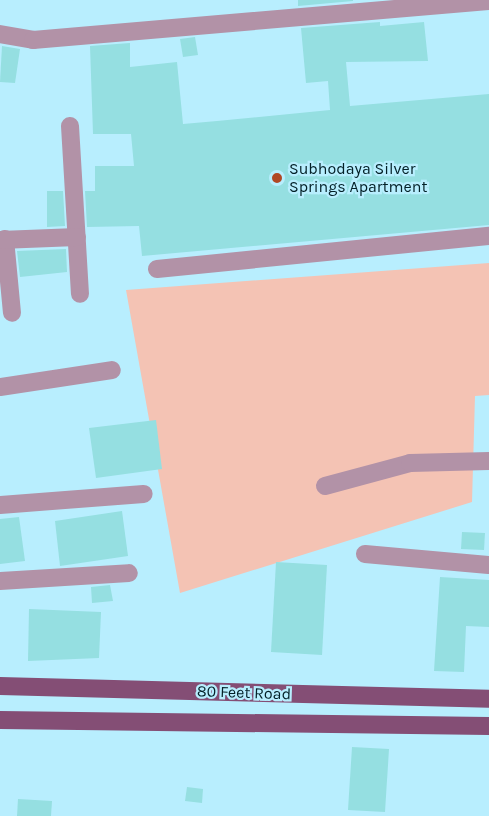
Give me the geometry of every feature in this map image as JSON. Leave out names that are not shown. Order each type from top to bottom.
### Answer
[{"type":"main road","name":"80 Feet Road","points":[[0,686],[489,699]]},
{"type":"main road","name":"80 Feet Road","points":[[0,720],[489,726]]},
{"type":"street","points":[[0,34],[33,39],[428,4],[489,2]]},
{"type":"street","points":[[70,126],[80,294]]},
{"type":"street","points":[[157,269],[489,236]]},
{"type":"street","points":[[12,313],[3,239],[77,237]]},
{"type":"street","points":[[0,387],[112,370]]},
{"type":"street","points":[[325,486],[410,463],[489,461]]},
{"type":"street","points":[[0,506],[144,494]]},
{"type":"street","points":[[365,554],[489,566]]},
{"type":"street","points":[[0,581],[129,573]]},
{"type":"shaded area","points":[[489,263],[489,395],[475,396],[472,502],[180,593],[126,290]]},
{"type":"building","points":[[298,0],[353,0],[353,1],[298,6]]},
{"type":"building","points":[[380,22],[380,26],[424,22],[428,61],[346,62],[350,106],[489,94],[489,225],[142,256],[139,226],[87,227],[85,191],[95,191],[95,166],[134,166],[131,134],[93,134],[90,46],[130,43],[130,67],[177,62],[183,124],[330,110],[328,81],[306,83],[301,28]]},
{"type":"building","points":[[195,37],[198,55],[183,57],[180,39]]},
{"type":"building","points":[[2,46],[20,49],[15,83],[0,82]]},
{"type":"building","points":[[47,191],[63,191],[65,226],[47,227]]},
{"type":"building","points":[[66,249],[67,272],[20,277],[17,251]]},
{"type":"building","points":[[156,420],[162,469],[96,478],[89,428]]},
{"type":"building","points":[[122,511],[128,556],[60,566],[55,521]]},
{"type":"building","points":[[19,517],[25,561],[0,564],[0,519]]},
{"type":"building","points":[[462,532],[485,533],[484,550],[461,549]]},
{"type":"building","points":[[276,562],[327,565],[322,655],[271,652]]},
{"type":"building","points":[[440,577],[489,580],[489,627],[466,626],[464,672],[434,671]]},
{"type":"building","points":[[110,585],[113,601],[92,603],[91,587]]},
{"type":"building","points":[[29,609],[101,612],[99,658],[28,661]]},
{"type":"building","points":[[352,747],[389,749],[385,812],[348,810]]},
{"type":"building","points":[[187,787],[203,789],[202,803],[185,801]]},
{"type":"building","points":[[18,799],[52,801],[51,816],[17,816]]},
{"type":"place","name":"Subhodaya Silver Springs Apartment","points":[[277,178]]}]
